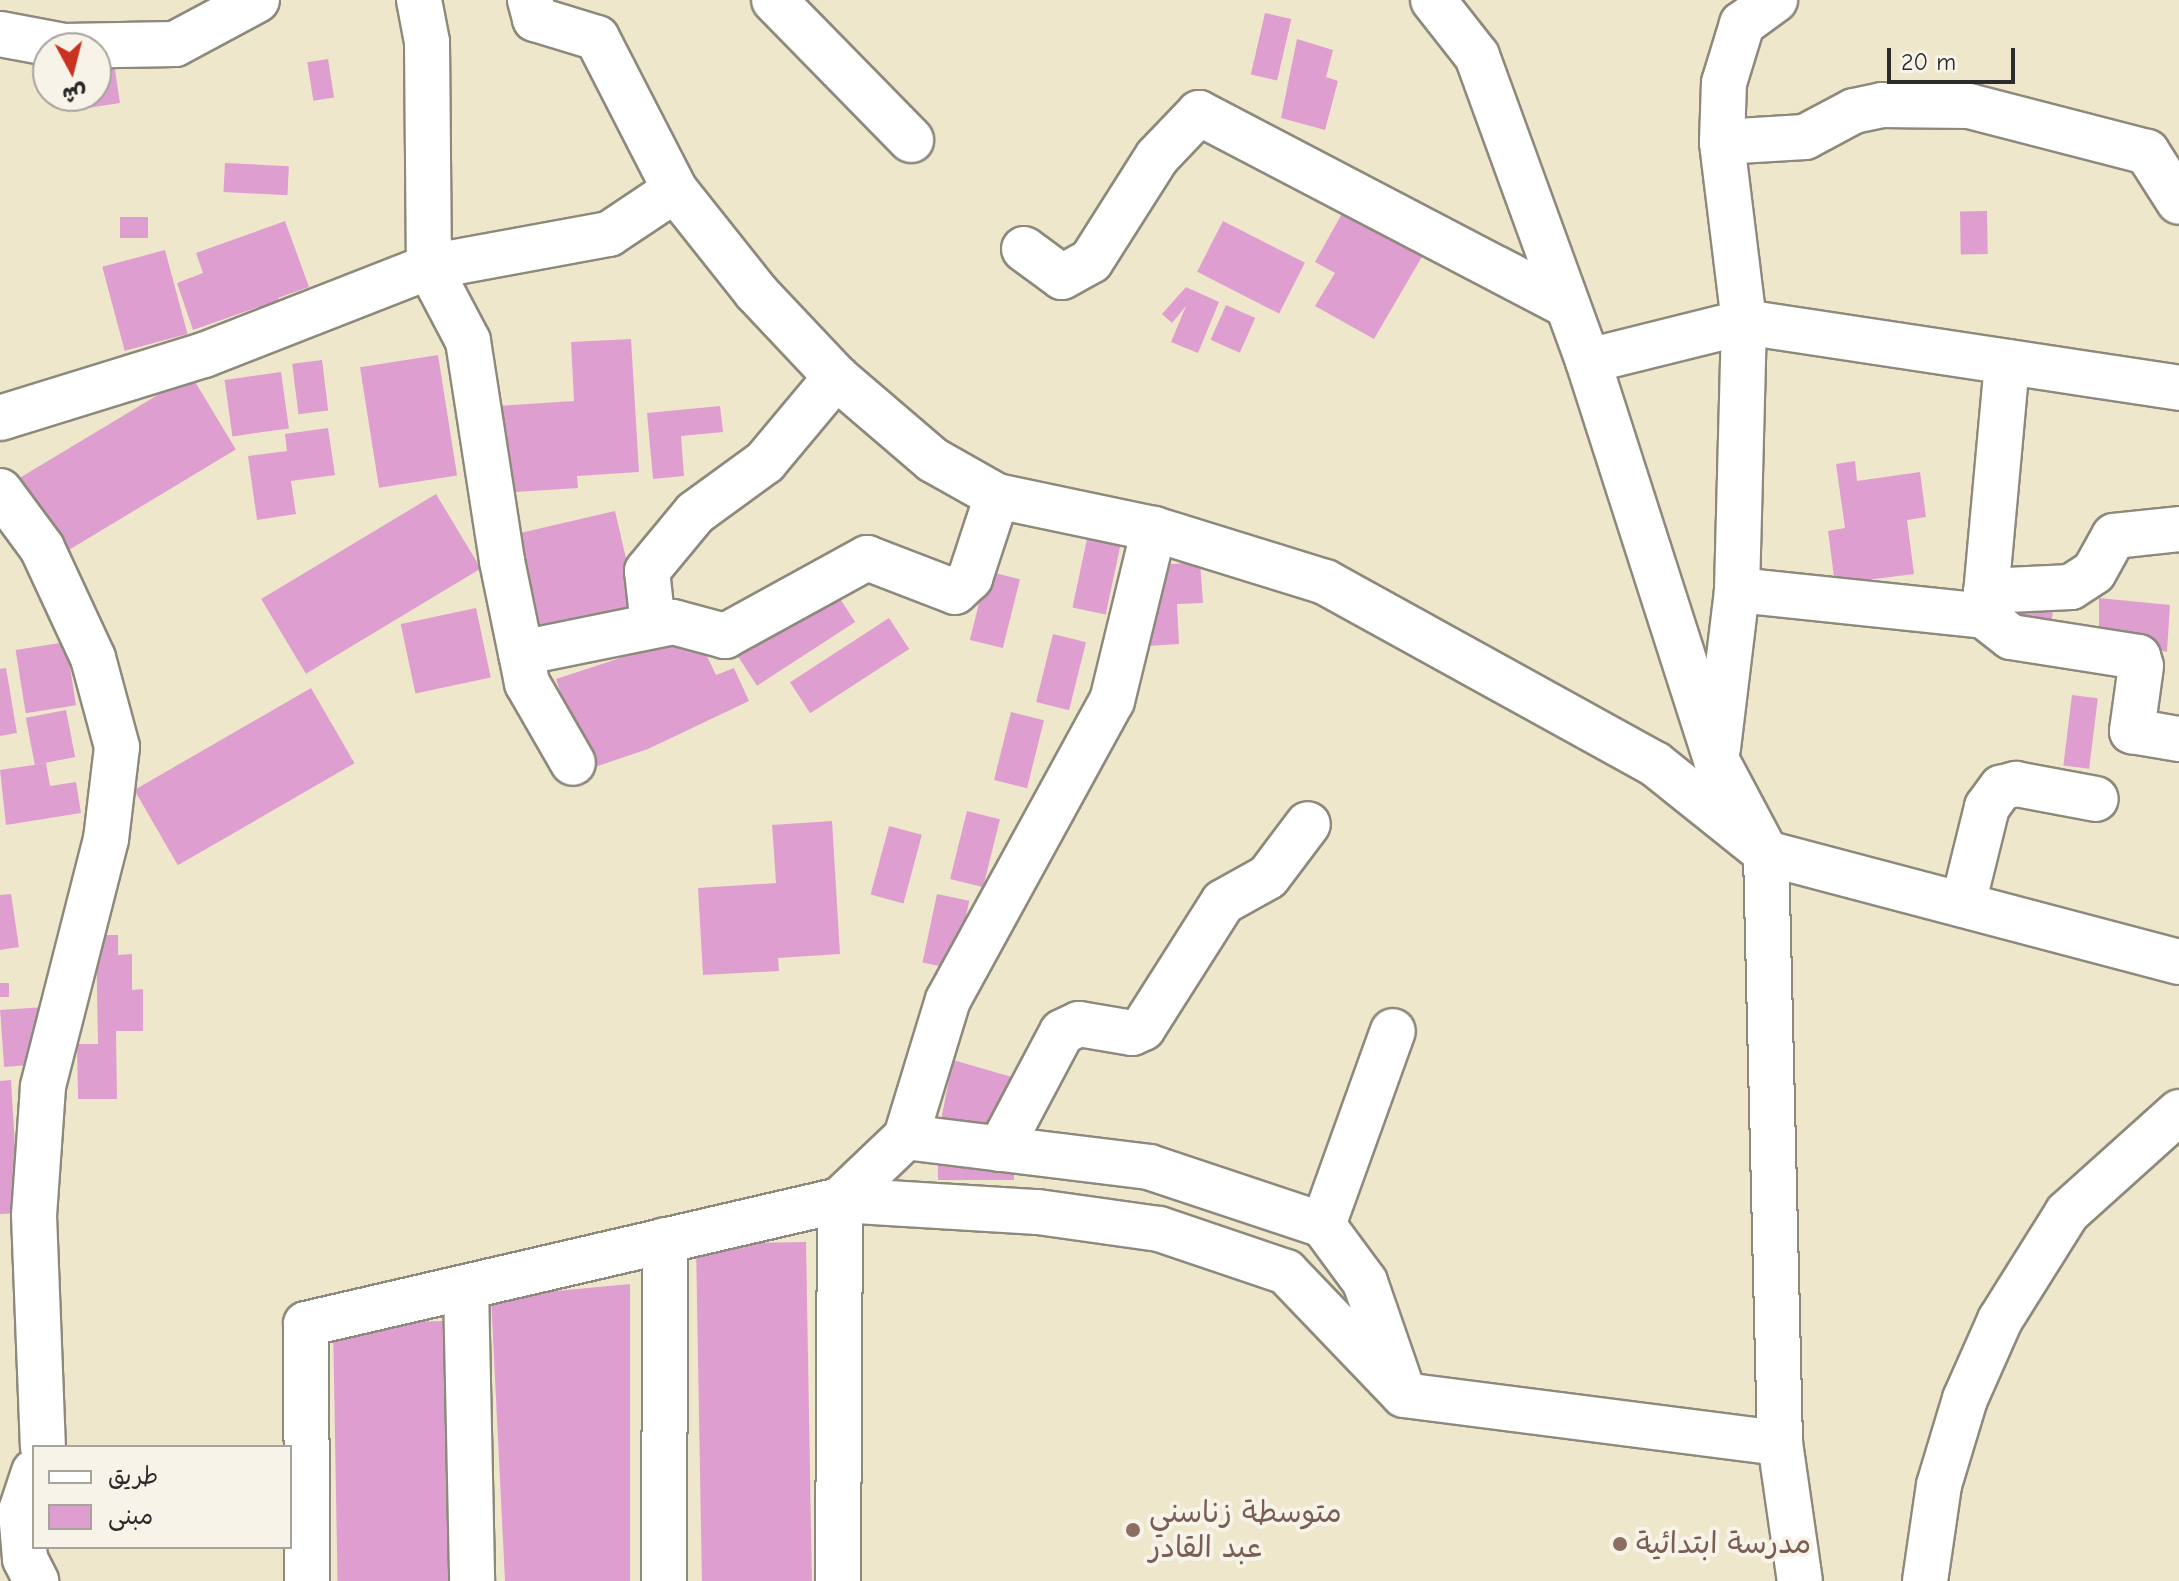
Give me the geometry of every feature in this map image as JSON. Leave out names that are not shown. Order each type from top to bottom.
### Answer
[{"type":"street","points":[[0,17],[10,0]]},
{"type":"street","points":[[0,34],[65,46],[175,44],[257,0]]},
{"type":"street","points":[[419,0],[427,42],[429,267],[468,341],[527,683],[573,763]]},
{"type":"street","points":[[530,0],[535,19],[597,38],[675,190],[756,292],[836,377],[933,460],[997,496],[1154,529],[1325,582],[1655,764],[1766,853],[2179,962]]},
{"type":"street","points":[[1433,0],[1477,56],[1588,361],[1716,759],[1766,853],[1780,1443],[1800,1581]]},
{"type":"street","points":[[1716,759],[1737,590],[1744,322],[1722,142],[1724,83],[1742,24],[1775,0]]},
{"type":"street","points":[[800,9],[911,140]]},
{"type":"street","points":[[1722,142],[1805,137],[1854,111],[1882,105],[1940,103],[1997,112],[2147,152],[2179,202]]},
{"type":"street","points":[[1024,249],[1062,277],[1091,261],[1157,157],[1199,113],[1567,305]]},
{"type":"street","points":[[0,418],[204,355],[429,267],[609,234],[675,190]]},
{"type":"street","points":[[1588,361],[1744,322],[2179,388]]},
{"type":"street","points":[[2007,362],[1985,604],[2011,637],[2138,657],[2141,666],[2132,731],[2179,739]]},
{"type":"street","points":[[653,625],[647,571],[695,513],[765,462],[836,377]]},
{"type":"street","points":[[0,491],[42,548],[93,658],[117,747],[106,839],[43,1087],[34,1215],[43,1445]]},
{"type":"street","points":[[521,653],[653,625],[683,622],[712,636],[725,636],[867,558],[955,592],[970,578],[997,496]]},
{"type":"street","points":[[838,1581],[840,1200],[906,1137],[948,1000],[1112,701],[1154,529]]},
{"type":"street","points":[[1737,590],[1985,604],[2071,587],[2094,572],[2114,536],[2179,529]]},
{"type":"street","points":[[1963,904],[1987,807],[2001,788],[2016,784],[2096,799]]},
{"type":"street","points":[[1000,1149],[1062,1032],[1079,1024],[1132,1033],[1143,1028],[1223,902],[1268,877],[1308,824]]},
{"type":"street","points":[[1323,1225],[1393,1031]]},
{"type":"street","points":[[1925,1581],[1939,1485],[1965,1399],[2000,1320],[2067,1213],[2179,1112]]},
{"type":"street","points":[[906,1137],[1149,1167],[1323,1225],[1365,1282],[1404,1395]]},
{"type":"street","points":[[307,1581],[306,1324],[840,1200],[1038,1212],[1159,1229],[1286,1272],[1404,1395],[1780,1443]]},
{"type":"street","points":[[664,1581],[665,1240]]},
{"type":"street","points":[[466,1287],[472,1581]]},
{"type":"street","points":[[32,1478],[21,1511],[25,1559],[36,1581]]},
{"type":"building","points":[[1265,13],[1291,19],[1277,80],[1251,74]]},
{"type":"building","points":[[1297,39],[1333,50],[1326,77],[1338,81],[1325,130],[1281,118]]},
{"type":"building","points":[[328,59],[334,98],[313,101],[307,62]]},
{"type":"building","points":[[112,63],[120,103],[112,104]]},
{"type":"building","points":[[225,163],[289,166],[287,195],[223,192]]},
{"type":"building","points":[[1344,210],[1423,255],[1374,339],[1315,306],[1335,273],[1315,262]]},
{"type":"building","points":[[1960,211],[1987,211],[1988,254],[1961,254]]},
{"type":"building","points":[[120,217],[148,217],[148,238],[120,238]]},
{"type":"building","points":[[285,221],[309,287],[278,298],[284,317],[265,324],[258,307],[193,330],[177,283],[203,273],[196,253]]},
{"type":"building","points":[[1223,221],[1305,263],[1279,314],[1197,272]]},
{"type":"building","points":[[165,250],[188,334],[125,351],[102,267]]},
{"type":"building","points":[[1186,287],[1219,302],[1198,353],[1171,342],[1186,306],[1172,323],[1162,314]]},
{"type":"building","points":[[1226,305],[1255,318],[1240,353],[1211,340]]},
{"type":"building","points":[[631,339],[639,472],[577,476],[578,488],[502,493],[497,406],[574,401],[571,342]]},
{"type":"building","points":[[438,355],[457,475],[379,488],[360,367]]},
{"type":"building","points":[[322,360],[328,411],[298,414],[292,364]]},
{"type":"building","points":[[281,372],[289,428],[232,436],[225,380]]},
{"type":"building","points":[[191,375],[236,450],[61,555],[16,480]]},
{"type":"building","points":[[720,406],[723,432],[681,436],[684,476],[653,479],[647,413]]},
{"type":"building","points":[[328,428],[335,475],[291,481],[296,514],[257,520],[248,456],[287,451],[285,434]]},
{"type":"building","points":[[1855,461],[1857,481],[1920,472],[1926,517],[1907,520],[1914,574],[1835,584],[1828,531],[1845,528],[1836,464]]},
{"type":"building","points":[[436,494],[481,569],[306,674],[261,599]]},
{"type":"building","points":[[615,511],[638,612],[537,636],[514,534]]},
{"type":"building","points":[[1087,539],[1120,546],[1106,615],[1072,607]]},
{"type":"building","points":[[1200,562],[1203,603],[1177,604],[1179,644],[1148,646],[1143,566]]},
{"type":"building","points":[[987,571],[1020,579],[1003,648],[970,640]]},
{"type":"building","points":[[835,591],[855,622],[757,686],[737,655]]},
{"type":"building","points":[[2054,597],[2051,631],[2008,628],[2010,601]]},
{"type":"building","points":[[2099,598],[2170,605],[2167,652],[2099,634]]},
{"type":"building","points":[[476,608],[491,677],[415,693],[401,624]]},
{"type":"building","points":[[889,618],[909,649],[810,713],[790,682]]},
{"type":"building","points":[[1053,634],[1086,642],[1069,710],[1036,702]]},
{"type":"building","points":[[66,642],[76,705],[26,713],[16,650]]},
{"type":"building","points":[[700,642],[716,675],[734,668],[749,701],[648,749],[586,770],[556,679],[654,647]]},
{"type":"building","points":[[6,668],[17,733],[0,736],[0,669]]},
{"type":"building","points":[[311,688],[355,763],[178,865],[134,790]]},
{"type":"building","points":[[2072,695],[2098,698],[2089,769],[2063,765]]},
{"type":"building","points":[[66,710],[75,757],[35,765],[26,718]]},
{"type":"building","points":[[1011,712],[1044,720],[1027,788],[994,780]]},
{"type":"building","points":[[46,763],[50,786],[76,782],[81,813],[6,825],[0,770]]},
{"type":"building","points":[[967,811],[1000,819],[983,887],[950,879]]},
{"type":"building","points":[[832,821],[840,954],[778,958],[779,971],[703,975],[698,888],[776,883],[772,825]]},
{"type":"building","points":[[889,826],[922,835],[903,903],[871,895]]},
{"type":"building","points":[[11,894],[19,947],[0,950],[0,895]]},
{"type":"building","points":[[937,894],[969,901],[955,969],[922,962]]},
{"type":"building","points":[[96,935],[118,935],[118,955],[132,954],[132,990],[143,989],[143,1031],[116,1031],[117,1099],[78,1099],[77,1044],[98,1044]]},
{"type":"building","points":[[0,983],[9,983],[9,997],[0,997]]},
{"type":"building","points":[[44,1007],[48,1064],[4,1067],[0,1010]]},
{"type":"building","points":[[953,1060],[1012,1077],[989,1140],[938,1135]]},
{"type":"building","points":[[11,1080],[19,1213],[0,1214],[0,1081]]},
{"type":"building","points":[[938,1155],[1014,1155],[1014,1180],[938,1180]]},
{"type":"building","points":[[806,1242],[812,1581],[702,1581],[696,1244]]},
{"type":"building","points":[[630,1284],[630,1581],[505,1581],[491,1297]]},
{"type":"building","points":[[447,1321],[452,1581],[338,1581],[333,1323]]},
{"type":"place","name":"متوسطة زناسني عبد القادر","points":[[1133,1530]]},
{"type":"place","name":"مدرسة ابتدائية","points":[[1620,1544]]}]
